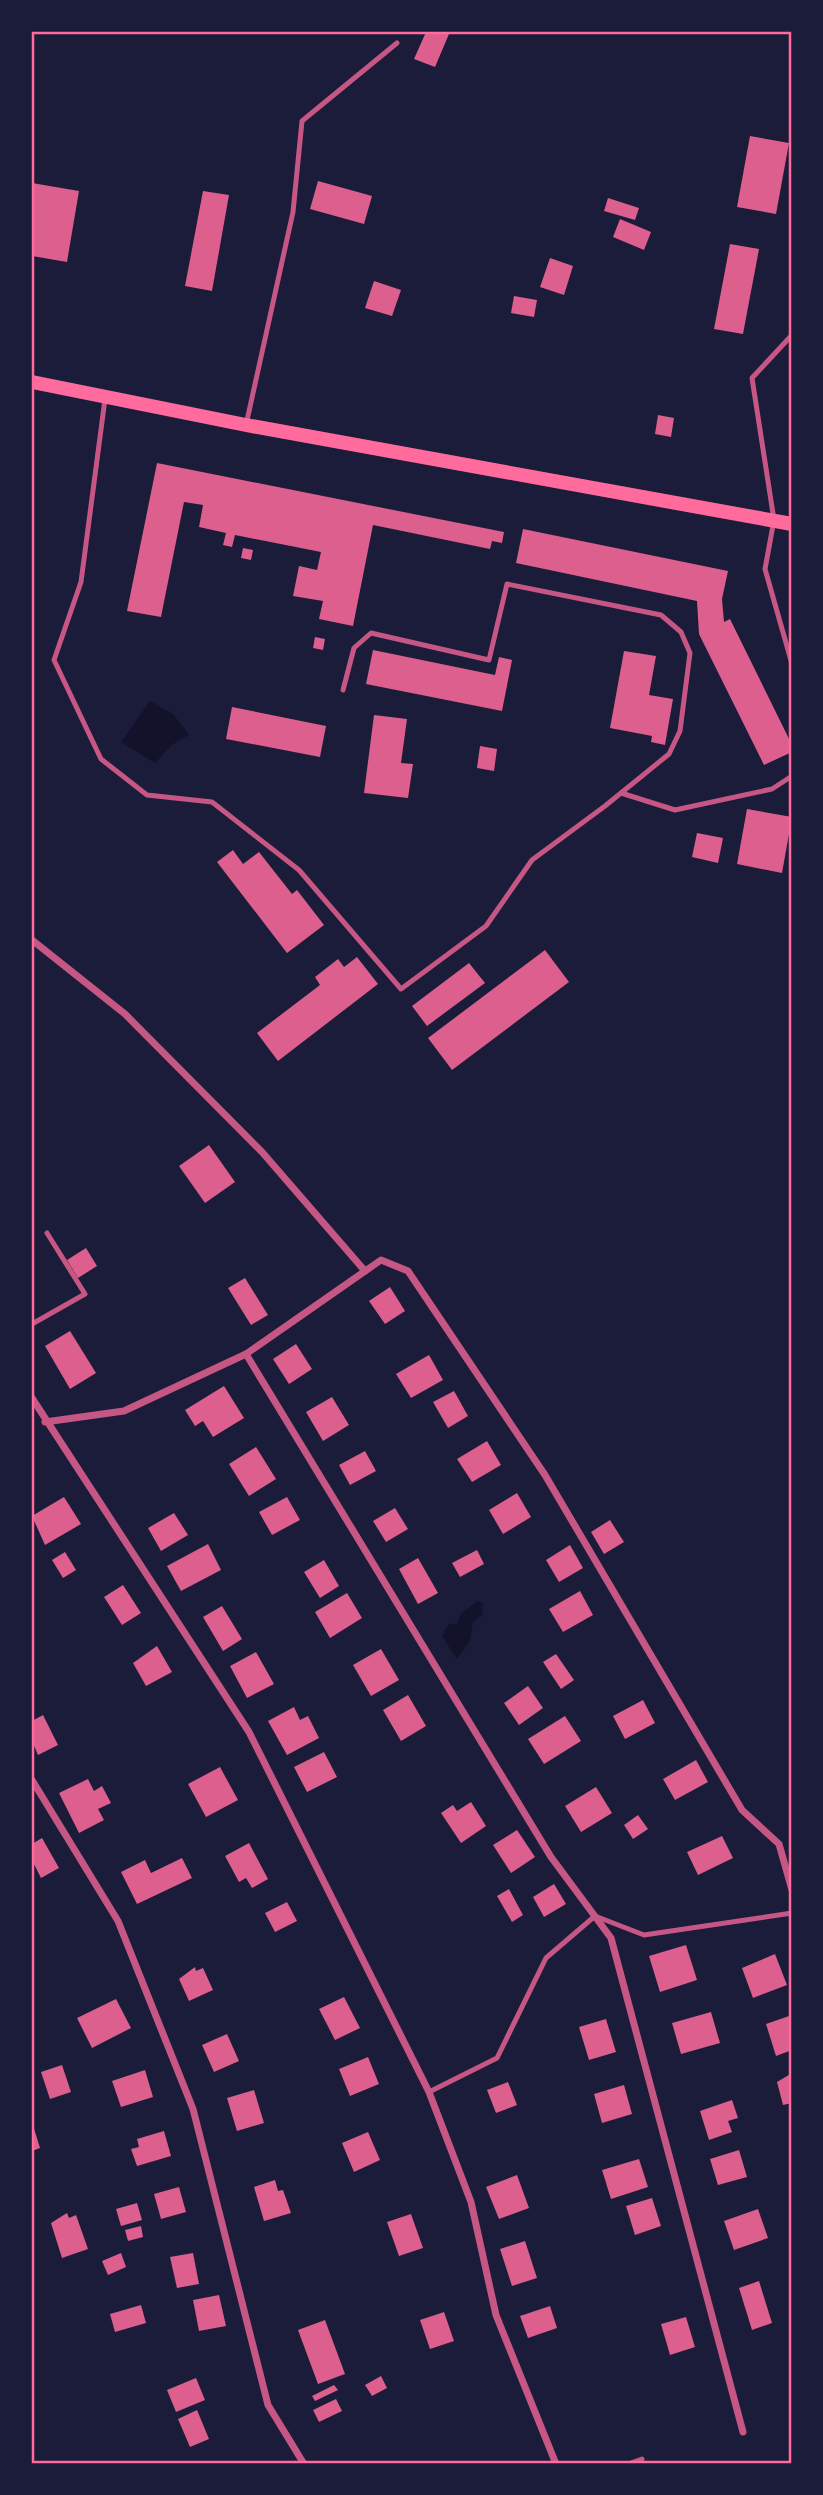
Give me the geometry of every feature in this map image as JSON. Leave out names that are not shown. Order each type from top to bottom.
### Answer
[{"type":"main road","points":[[32,382],[246,425],[792,524]]},
{"type":"street","points":[[32,940],[125,1014],[262,1152],[365,1270]]},
{"type":"street","points":[[45,1422],[124,1411],[246,1354],[381,1260],[408,1270],[545,1475],[743,1810],[779,1844],[792,1890]]},
{"type":"street","points":[[246,1354],[551,1857],[611,1938],[743,2432]]},
{"type":"street","points":[[32,1398],[45,1422],[249,1732],[429,2092],[471,2202],[496,2315],[556,2463]]},
{"type":"street","points":[[32,1780],[118,1920],[193,2109],[268,2405],[304,2463]]},
{"type":"lane","points":[[246,425],[293,212],[302,121],[397,43]]},
{"type":"lane","points":[[791,336],[752,378],[774,520],[765,569],[792,664]]},
{"type":"lane","points":[[106,396],[81,582],[54,660],[101,759],[148,794],[212,802],[299,870],[401,989],[486,926],[532,860],[668,754],[680,731],[690,653],[681,632],[661,615],[507,584],[489,660],[371,634],[354,648],[343,690]]},
{"type":"lane","points":[[621,793],[675,810],[772,789],[792,776]]},
{"type":"lane","points":[[32,1324],[85,1294],[47,1233]]},
{"type":"lane","points":[[429,2092],[497,2058],[546,1958],[595,1916],[645,1935],[792,1913]]},
{"type":"lane","points":[[628,2463],[642,2459]]},
{"type":"shaded area","points":[[150,701],[173,714],[189,735],[173,744],[155,763],[121,742]]},
{"type":"shaded area","points":[[477,1601],[483,1603],[482,1615],[473,1622],[470,1640],[457,1659],[442,1636],[448,1625],[457,1623],[461,1614]]},
{"type":"building","points":[[426,32],[449,34],[435,67],[414,59]]},
{"type":"building","points":[[750,136],[789,143],[776,214],[737,207]]},
{"type":"building","points":[[318,181],[372,196],[364,224],[310,209]]},
{"type":"building","points":[[32,183],[79,191],[67,262],[32,256]]},
{"type":"building","points":[[203,191],[229,195],[212,291],[185,286]]},
{"type":"building","points":[[608,198],[639,208],[635,220],[604,211]]},
{"type":"building","points":[[620,219],[651,232],[644,250],[613,237]]},
{"type":"building","points":[[730,244],[759,249],[743,334],[714,329]]},
{"type":"building","points":[[550,258],[573,266],[564,295],[540,287]]},
{"type":"building","points":[[374,281],[401,290],[392,316],[365,308]]},
{"type":"building","points":[[514,296],[537,300],[534,317],[511,313]]},
{"type":"building","points":[[658,415],[674,418],[671,437],[655,434]]},
{"type":"building","points":[[157,463],[504,532],[502,543],[492,541],[490,549],[373,525],[353,626],[319,619],[323,601],[293,596],[299,566],[317,570],[321,552],[235,535],[232,547],[223,545],[226,533],[199,527],[203,505],[184,502],[161,617],[127,611]]},
{"type":"building","points":[[523,529],[728,571],[722,599],[724,622],[730,619],[792,745],[792,752],[764,765],[699,634],[697,601],[516,563]]},
{"type":"building","points":[[243,548],[253,550],[251,560],[241,558]]},
{"type":"building","points":[[315,637],[325,639],[323,650],[313,648]]},
{"type":"building","points":[[373,650],[495,675],[499,657],[512,660],[502,711],[366,684]]},
{"type":"building","points":[[624,651],[656,656],[649,695],[673,699],[665,745],[651,742],[652,736],[610,728]]},
{"type":"building","points":[[232,707],[326,726],[320,757],[226,739]]},
{"type":"building","points":[[374,715],[407,719],[401,763],[413,764],[408,798],[364,793]]},
{"type":"building","points":[[480,746],[497,749],[494,771],[477,768]]},
{"type":"building","points":[[747,809],[792,817],[782,873],[737,864]]},
{"type":"building","points":[[697,833],[723,838],[718,863],[692,857]]},
{"type":"building","points":[[233,850],[243,864],[259,852],[292,894],[297,890],[324,925],[287,953],[217,862]]},
{"type":"building","points":[[545,950],[569,982],[452,1070],[428,1038]]},
{"type":"building","points":[[357,957],[378,984],[278,1061],[257,1033],[320,985],[315,977],[338,959],[344,967]]},
{"type":"building","points":[[469,963],[485,983],[427,1026],[412,1006]]},
{"type":"building","points":[[209,1145],[235,1182],[205,1203],[179,1166]]},
{"type":"building","points":[[86,1248],[97,1266],[78,1278],[67,1260]]},
{"type":"building","points":[[245,1278],[268,1315],[251,1325],[228,1288]]},
{"type":"building","points":[[390,1287],[405,1311],[385,1324],[369,1301]]},
{"type":"building","points":[[70,1331],[96,1373],[70,1389],[45,1346]]},
{"type":"building","points":[[296,1344],[312,1369],[289,1384],[273,1359]]},
{"type":"building","points":[[429,1355],[443,1380],[411,1398],[396,1374]]},
{"type":"building","points":[[224,1386],[244,1418],[213,1437],[203,1421],[195,1426],[185,1410]]},
{"type":"building","points":[[454,1391],[468,1416],[448,1428],[433,1402]]},
{"type":"building","points":[[332,1397],[349,1425],[323,1441],[306,1412]]},
{"type":"building","points":[[487,1441],[501,1465],[472,1482],[457,1459]]},
{"type":"building","points":[[256,1447],[276,1479],[249,1496],[229,1464]]},
{"type":"building","points":[[365,1451],[376,1471],[350,1485],[339,1465]]},
{"type":"building","points":[[517,1493],[531,1517],[503,1534],[489,1510]]},
{"type":"building","points":[[64,1497],[81,1524],[45,1545],[32,1516]]},
{"type":"building","points":[[287,1497],[300,1520],[272,1535],[259,1512]]},
{"type":"building","points":[[395,1508],[408,1529],[386,1542],[373,1521]]},
{"type":"building","points":[[174,1513],[188,1535],[161,1551],[148,1528]]},
{"type":"building","points":[[610,1520],[624,1542],[604,1554],[591,1532]]},
{"type":"building","points":[[208,1544],[221,1570],[181,1591],[167,1566]]},
{"type":"building","points":[[570,1545],[583,1568],[559,1582],[546,1560]]},
{"type":"building","points":[[477,1550],[484,1564],[460,1577],[452,1563]]},
{"type":"building","points":[[65,1552],[76,1570],[63,1578],[52,1560]]},
{"type":"building","points":[[418,1558],[438,1593],[418,1604],[399,1569]]},
{"type":"building","points":[[324,1560],[339,1586],[320,1598],[304,1572]]},
{"type":"building","points":[[123,1585],[141,1613],[122,1625],[104,1597]]},
{"type":"building","points":[[580,1591],[593,1615],[563,1632],[549,1609]]},
{"type":"building","points":[[347,1593],[362,1618],[330,1638],[315,1612]]},
{"type":"building","points":[[222,1606],[242,1639],[223,1651],[203,1617]]},
{"type":"building","points":[[157,1646],[172,1672],[146,1686],[133,1663]]},
{"type":"building","points":[[381,1649],[399,1680],[371,1696],[353,1665]]},
{"type":"building","points":[[256,1652],[274,1684],[247,1698],[230,1666]]},
{"type":"building","points":[[556,1654],[574,1680],[561,1689],[543,1662]]},
{"type":"building","points":[[528,1686],[543,1708],[519,1725],[504,1703]]},
{"type":"building","points":[[408,1695],[426,1726],[401,1741],[383,1710]]},
{"type":"building","points":[[643,1700],[655,1723],[625,1739],[613,1716]]},
{"type":"building","points":[[294,1707],[300,1720],[308,1716],[319,1738],[287,1755],[268,1721]]},
{"type":"building","points":[[43,1715],[58,1745],[38,1755],[32,1741],[32,1721]]},
{"type":"building","points":[[565,1716],[581,1741],[544,1764],[528,1739]]},
{"type":"building","points":[[324,1752],[337,1777],[307,1792],[294,1767]]},
{"type":"building","points":[[696,1760],[708,1782],[675,1800],[663,1779]]},
{"type":"building","points":[[220,1767],[238,1800],[206,1817],[188,1784]]},
{"type":"building","points":[[88,1779],[94,1791],[102,1786],[111,1803],[98,1809],[104,1820],[79,1833],[59,1793]]},
{"type":"building","points":[[596,1787],[612,1813],[581,1832],[565,1806]]},
{"type":"building","points":[[471,1802],[486,1826],[461,1843],[441,1813],[453,1805],[457,1811]]},
{"type":"building","points":[[638,1815],[648,1829],[633,1839],[624,1825]]},
{"type":"building","points":[[517,1830],[535,1857],[511,1873],[493,1845]]},
{"type":"building","points":[[722,1836],[733,1858],[698,1875],[687,1852]]},
{"type":"building","points":[[42,1838],[59,1868],[41,1878],[32,1860],[32,1844]]},
{"type":"building","points":[[249,1843],[268,1879],[252,1888],[246,1878],[239,1882],[225,1856]]},
{"type":"building","points":[[182,1858],[192,1878],[137,1904],[121,1872],[145,1860],[151,1873]]},
{"type":"building","points":[[554,1884],[566,1904],[544,1917],[533,1897]]},
{"type":"building","points":[[509,1889],[523,1915],[512,1922],[497,1896]]},
{"type":"building","points":[[287,1902],[297,1921],[275,1932],[265,1913]]},
{"type":"building","points":[[686,1945],[697,1980],[660,1992],[649,1956]]},
{"type":"building","points":[[775,1954],[787,1985],[753,1998],[742,1968]]},
{"type":"building","points":[[195,1967],[196,1971],[203,1968],[213,1990],[189,2001],[179,1979]]},
{"type":"building","points":[[344,1997],[360,2028],[335,2040],[319,2009]]},
{"type":"building","points":[[116,1999],[131,2028],[92,2048],[77,2018]]},
{"type":"building","points":[[711,2012],[720,2043],[681,2054],[672,2023]]},
{"type":"building","points":[[792,2015],[792,2050],[776,2056],[766,2024]]},
{"type":"building","points":[[606,2019],[616,2052],[589,2060],[579,2027]]},
{"type":"building","points":[[227,2034],[239,2061],[214,2072],[202,2045]]},
{"type":"building","points":[[368,2057],[379,2084],[350,2096],[339,2069]]},
{"type":"building","points":[[62,2065],[71,2092],[50,2099],[41,2072]]},
{"type":"building","points":[[145,2070],[153,2097],[121,2107],[112,2081]]},
{"type":"building","points":[[792,2073],[792,2103],[783,2105],[777,2082]]},
{"type":"building","points":[[508,2082],[517,2105],[496,2113],[487,2090]]},
{"type":"building","points":[[624,2085],[632,2114],[602,2123],[594,2094]]},
{"type":"building","points":[[254,2090],[264,2123],[237,2131],[227,2098]]},
{"type":"building","points":[[732,2100],[738,2118],[728,2121],[732,2132],[709,2140],[700,2111]]},
{"type":"building","points":[[32,2122],[40,2148],[32,2151]]},
{"type":"building","points":[[164,2131],[171,2156],[137,2166],[131,2149],[139,2147],[137,2139]]},
{"type":"building","points":[[368,2132],[380,2160],[354,2172],[342,2143]]},
{"type":"building","points":[[739,2150],[747,2177],[718,2185],[710,2159]]},
{"type":"building","points":[[639,2159],[648,2187],[611,2199],[602,2170]]},
{"type":"building","points":[[517,2175],[529,2208],[499,2219],[486,2187]]},
{"type":"building","points":[[275,2180],[278,2191],[283,2190],[291,2213],[264,2221],[254,2187]]},
{"type":"building","points":[[179,2187],[186,2212],[161,2219],[154,2194]]},
{"type":"building","points":[[652,2198],[661,2226],[635,2235],[626,2206]]},
{"type":"building","points":[[137,2203],[142,2220],[121,2226],[116,2209]]},
{"type":"building","points":[[758,2209],[768,2238],[734,2250],[724,2221]]},
{"type":"building","points":[[67,2213],[69,2218],[76,2215],[88,2249],[62,2258],[51,2223]]},
{"type":"building","points":[[411,2214],[423,2248],[399,2256],[387,2222]]},
{"type":"building","points":[[141,2226],[143,2237],[128,2241],[125,2230]]},
{"type":"building","points":[[525,2241],[537,2278],[512,2286],[500,2249]]},
{"type":"building","points":[[121,2253],[126,2267],[108,2275],[102,2261]]},
{"type":"building","points":[[193,2253],[199,2284],[177,2288],[170,2257]]},
{"type":"building","points":[[759,2281],[772,2323],[752,2330],[739,2288]]},
{"type":"building","points":[[219,2295],[226,2326],[199,2331],[193,2300]]},
{"type":"building","points":[[141,2305],[146,2323],[115,2332],[110,2314]]},
{"type":"building","points":[[550,2306],[557,2328],[528,2338],[520,2316]]},
{"type":"building","points":[[444,2312],[454,2341],[430,2349],[420,2320]]},
{"type":"building","points":[[686,2317],[695,2347],[670,2355],[661,2324]]},
{"type":"building","points":[[325,2320],[345,2374],[318,2384],[298,2330]]},
{"type":"building","points":[[381,2376],[387,2388],[372,2396],[365,2385]]},
{"type":"building","points":[[196,2378],[205,2400],[176,2412],[167,2390]]},
{"type":"building","points":[[334,2385],[338,2390],[315,2401],[312,2396]]},
{"type":"building","points":[[336,2399],[342,2411],[319,2422],[313,2410]]},
{"type":"building","points":[[197,2410],[209,2439],[190,2447],[178,2419]]}]
